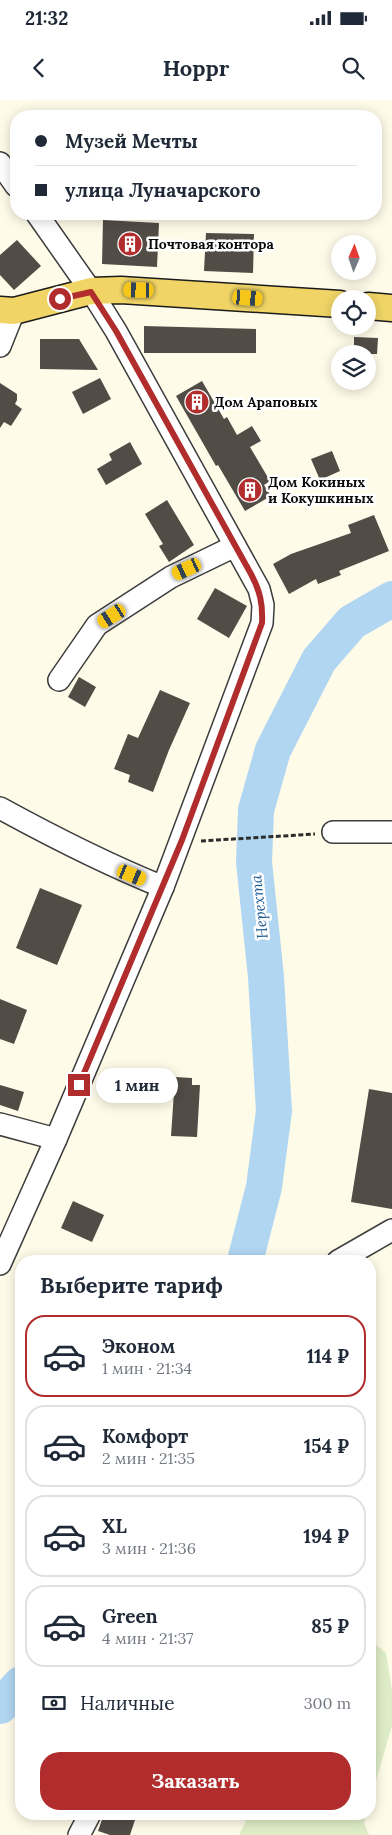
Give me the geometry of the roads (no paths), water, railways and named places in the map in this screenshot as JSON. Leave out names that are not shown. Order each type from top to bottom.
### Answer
[{"type":"main road","points":[[7,310],[91,292],[156,291],[331,303]]},
{"type":"main road","points":[[376,307],[392,308]]},
{"type":"street","points":[[0,163],[10,177]]},
{"type":"street","points":[[0,1264],[163,887],[262,623],[263,605],[259,589],[236,546],[116,331],[41,220]]},
{"type":"street","points":[[0,346],[7,310]]},
{"type":"street","points":[[59,680],[97,625],[171,577],[236,546]]},
{"type":"street","points":[[0,808],[67,845],[163,887]]},
{"type":"street","points":[[333,832],[392,832]]},
{"type":"street","points":[[0,1124],[56,1138]]},
{"type":"street","points":[[348,1255],[392,1230]]},
{"type":"street","points":[[79,1835],[87,1820]]},
{"type":"waterway","name":"Нерехта","points":[[247,1255],[264,1187],[274,1111],[266,977],[254,862],[256,810],[273,750],[319,660],[352,622],[392,599]]},
{"type":"waterway","name":"Нерехта","points":[[0,1706],[15,1690]]},
{"type":"place","name":"Почтовая контора","points":[[130,244]]},
{"type":"place","name":"Дом Араповых","points":[[197,402]]},
{"type":"place","name":"Дом Кокиных и Кокушкиных","points":[[250,490]]}]
